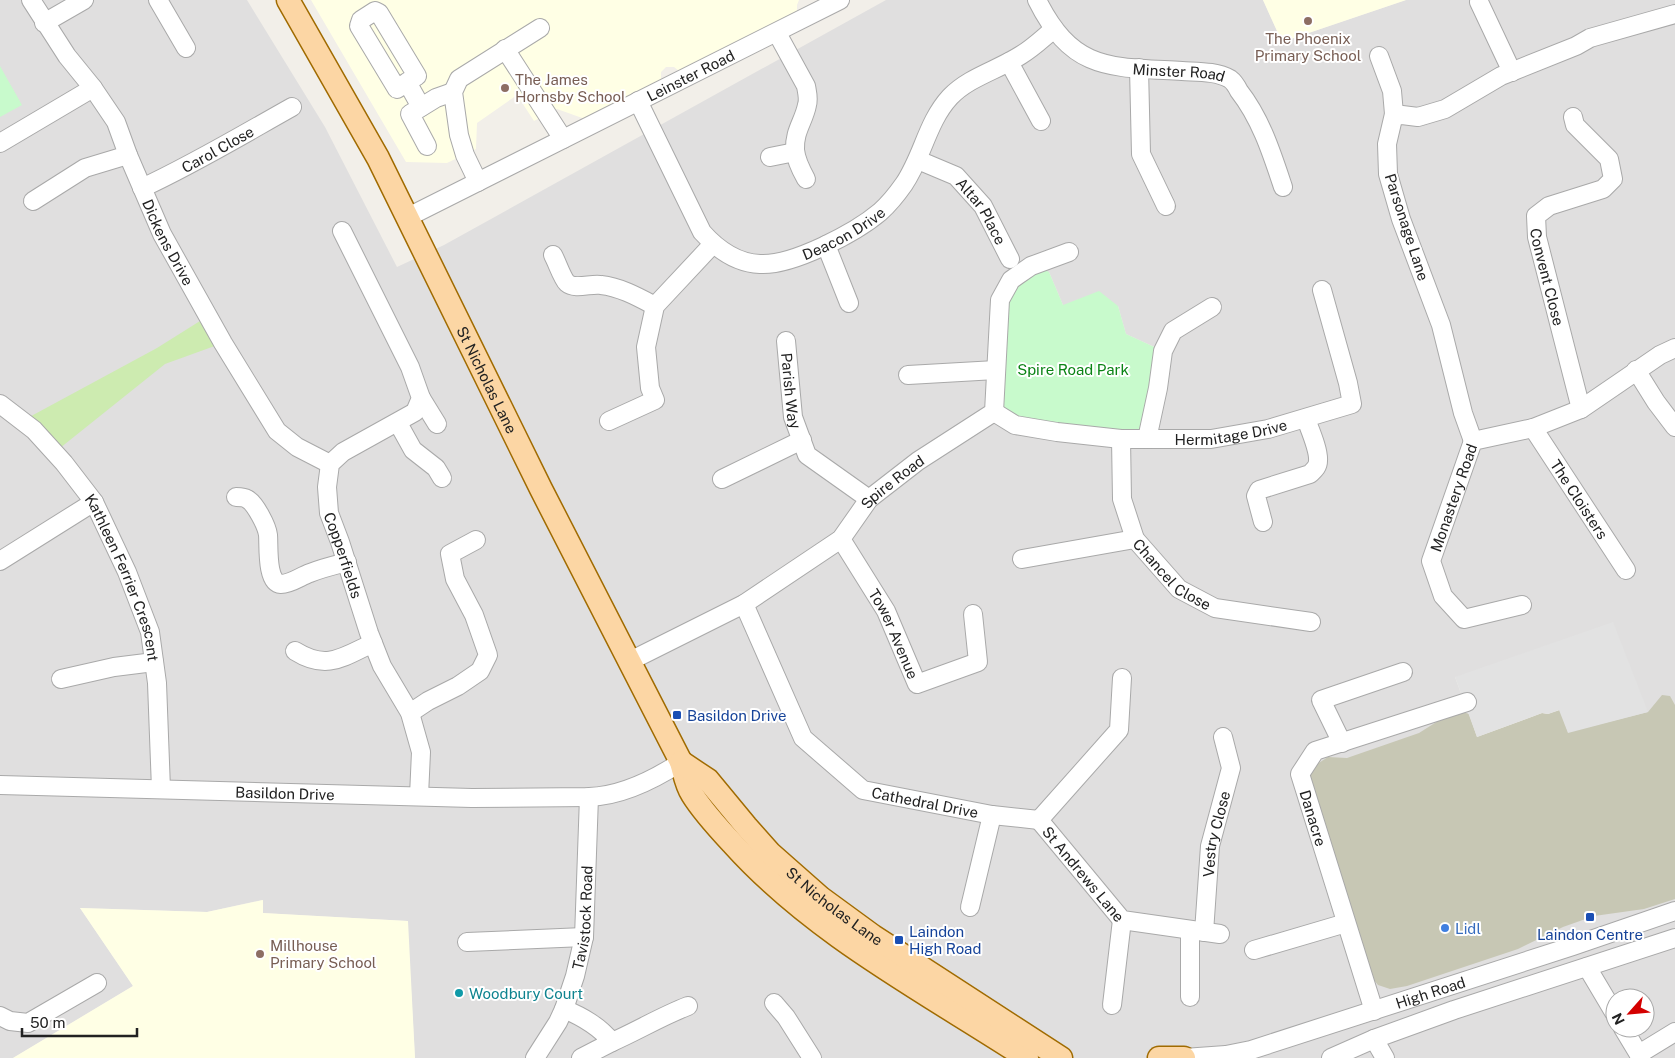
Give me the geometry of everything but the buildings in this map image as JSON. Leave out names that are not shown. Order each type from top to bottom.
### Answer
[{"type":"main road","name":"St Nicholas Lane","points":[[288,0],[378,158],[408,217],[541,489],[681,762],[691,793],[718,828],[748,861],[783,893],[835,934],[1027,1058]]},
{"type":"main road","name":"St Nicholas Lane","points":[[681,762],[708,780],[770,852],[821,898],[873,936],[1061,1058]]},
{"type":"main road","points":[[1159,1058],[1184,1058]]},
{"type":"street","name":"Dickens Drive","points":[[30,0],[67,56],[93,88],[116,122],[162,234],[223,343],[277,431],[297,447],[330,464]]},
{"type":"street","points":[[44,23],[84,0]]},
{"type":"street","points":[[158,0],[186,48]]},
{"type":"street","name":"Leinster Road","points":[[408,217],[840,0]]},
{"type":"street","name":"Minster Road","points":[[1037,0],[1054,29],[1072,48],[1086,58],[1105,65],[1208,73],[1231,80],[1252,110],[1270,148],[1283,187]]},
{"type":"street","points":[[1479,2],[1512,72]]},
{"type":"street","points":[[1394,114],[1418,117],[1445,109],[1501,76],[1576,46],[1590,38],[1675,14]]},
{"type":"street","points":[[478,182],[465,155],[459,135],[453,92],[459,79],[540,28]]},
{"type":"street","name":"Deacon Drive","points":[[638,101],[702,232],[713,244],[727,254],[743,261],[760,264],[777,263],[826,245],[865,223],[881,211],[905,182],[918,160],[935,117],[948,98],[961,86],[1022,55],[1054,29]]},
{"type":"street","points":[[777,32],[806,86],[808,94],[807,106],[798,126],[795,141],[798,163],[806,179]]},
{"type":"street","points":[[505,49],[563,139]]},
{"type":"street","name":"Parsonage Lane","points":[[1379,56],[1392,90],[1394,114],[1387,144],[1388,174],[1401,220],[1441,325],[1463,413],[1473,441]]},
{"type":"street","points":[[1009,62],[1041,121]]},
{"type":"street","points":[[1139,68],[1142,154],[1166,206]]},
{"type":"street","points":[[407,82],[422,107]]},
{"type":"street","points":[[0,143],[93,88]]},
{"type":"street","points":[[427,146],[410,114],[436,98],[453,92]]},
{"type":"street","name":"Carol Close","points":[[142,188],[178,172],[292,107]]},
{"type":"street","name":"Convent Close","points":[[1573,117],[1575,125],[1609,159],[1614,179],[1603,189],[1548,206],[1536,216],[1536,237],[1581,409]]},
{"type":"street","points":[[770,157],[795,152]]},
{"type":"street","points":[[33,201],[85,168],[128,155]]},
{"type":"street","name":"Altar Place","points":[[918,160],[956,176],[984,206],[1010,259]]},
{"type":"street","points":[[342,231],[410,367],[421,398],[437,424]]},
{"type":"street","points":[[609,421],[655,400],[650,388],[646,348],[655,306],[713,244]]},
{"type":"street","points":[[826,245],[849,302]]},
{"type":"street","points":[[994,412],[1000,300],[1011,280],[1031,266],[1069,252]]},
{"type":"street","points":[[554,255],[567,282],[573,286],[608,286],[631,294],[655,306]]},
{"type":"street","name":"Hermitage Drive","points":[[994,412],[1015,424],[1057,432],[1121,439],[1211,439],[1268,429],[1352,404],[1322,290]]},
{"type":"street","points":[[1146,439],[1158,388],[1163,351],[1173,331],[1212,307]]},
{"type":"street","name":"Parish Way","points":[[786,340],[793,417],[807,455],[869,499]]},
{"type":"street","name":"Monastery Road","points":[[1522,605],[1464,619],[1443,596],[1431,561],[1473,441],[1533,428],[1581,409],[1636,370],[1675,348]]},
{"type":"street","points":[[908,375],[996,370]]},
{"type":"street","points":[[1636,370],[1656,402],[1675,427]]},
{"type":"street","points":[[330,464],[343,452],[415,412],[421,398]]},
{"type":"street","name":"Kathleen Ferrier Crescent","points":[[0,404],[34,430],[64,463],[94,502],[127,572],[150,632],[159,724],[161,790]]},
{"type":"street","name":"Spire Road","points":[[630,661],[744,604],[841,539],[869,499],[918,461],[994,412]]},
{"type":"street","points":[[1263,522],[1257,493],[1262,489],[1310,474],[1318,462],[1317,452],[1306,419]]},
{"type":"street","points":[[398,423],[413,450],[436,468],[442,478]]},
{"type":"street","name":"The Cloisters","points":[[1533,428],[1626,570]]},
{"type":"street","name":"Chancel Close","points":[[1121,439],[1122,499],[1135,539],[1179,589],[1215,608],[1311,622]]},
{"type":"street","name":"Parish Way","points":[[722,479],[802,440]]},
{"type":"street","name":"Copperfields","points":[[330,464],[327,487],[328,513],[347,562],[382,666],[410,713],[421,752],[419,796]]},
{"type":"street","points":[[236,497],[248,499],[253,504],[264,524],[268,534],[269,564],[272,575],[277,582],[282,584],[347,562]]},
{"type":"street","points":[[0,561],[94,502]]},
{"type":"street","name":"Tower Avenue","points":[[841,539],[886,611],[917,684],[978,662],[973,614]]},
{"type":"street","points":[[1022,559],[1135,539]]},
{"type":"street","points":[[410,713],[428,701],[458,686],[480,670],[488,655],[474,615],[455,579],[450,554],[476,540]]},
{"type":"street","name":"Cathedral Drive","points":[[744,604],[803,738],[863,790],[992,815],[1039,820]]},
{"type":"street","points":[[295,651],[307,658],[324,662],[337,660],[373,643]]},
{"type":"street","points":[[61,679],[114,667],[154,662]]},
{"type":"street","points":[[1342,743],[1321,700],[1403,672]]},
{"type":"street","points":[[1039,820],[1119,730],[1122,678]]},
{"type":"street","name":"Danacre","points":[[1374,1011],[1300,774],[1315,751],[1467,702]]},
{"type":"street","name":"Vestry Close","points":[[1190,997],[1204,932],[1210,846],[1231,768],[1223,737]]},
{"type":"street","name":"Basildon Drive","points":[[0,785],[472,798],[600,797],[636,786],[681,762]]},
{"type":"street","name":"Tavistock Road","points":[[535,1058],[564,1009],[575,976],[584,937],[589,797]]},
{"type":"street","points":[[970,907],[992,815]]},
{"type":"street","name":"St Andrews Lane","points":[[1039,820],[1122,920],[1204,932]]},
{"type":"street","name":"High Road","points":[[1184,1058],[1226,1055],[1251,1050],[1675,911]]},
{"type":"street","points":[[1112,1005],[1122,920]]},
{"type":"street","points":[[1254,950],[1346,923]]},
{"type":"street","points":[[467,942],[584,937]]},
{"type":"street","name":"High Road","points":[[1331,1058],[1374,1039],[1454,1010],[1675,938]]},
{"type":"street","points":[[1587,967],[1605,997]]},
{"type":"street","points":[[0,1016],[10,1021],[28,1022],[97,983]]},
{"type":"street","points":[[774,1003],[786,1017],[812,1058]]},
{"type":"street","points":[[581,1058],[676,1010],[688,1006]]},
{"type":"street","points":[[564,1009],[589,1021],[612,1042]]},
{"type":"street","points":[[1629,1038],[1640,1056],[1675,1032]]},
{"type":"street","points":[[1374,1039],[1385,1058]]},
{"type":"shaded area","points":[[0,0],[247,0],[325,127],[397,267],[444,245],[886,0],[1263,0],[1282,42],[1406,0],[1675,0],[1675,1058],[415,1058],[407,921],[262,913],[262,900],[207,912],[80,908],[133,986],[13,1058],[0,1058]],"holes":[[[1049,272],[1063,305],[1118,306],[1126,334],[1163,351],[1000,300]],[[1455,677],[1648,712],[1560,710],[1477,737]]]},
{"type":"shaded area","name":"The James Hornsby School","points":[[311,0],[799,0],[797,12],[679,71],[674,67],[666,67],[661,72],[661,80],[585,119],[557,109],[534,121],[517,95],[477,123],[476,149],[447,163],[406,162]]},
{"type":"shaded area","name":"The Phoenix Primary School","points":[[1263,0],[1406,0],[1282,42]]},
{"type":"shaded area","points":[[1613,622],[1648,712],[1568,733],[1559,710],[1548,714],[1542,713],[1477,737],[1455,677]]},
{"type":"shaded area","points":[[1662,695],[1670,696],[1675,705],[1675,899],[1644,909],[1594,916],[1563,927],[1518,949],[1407,986],[1390,989],[1378,985],[1373,979],[1309,778],[1314,766],[1328,757],[1347,758],[1419,733],[1438,721],[1459,713],[1469,714],[1477,737],[1542,713],[1548,714],[1560,710],[1568,732],[1648,712]]},
{"type":"shaded area","name":"Millhouse Primary School","points":[[263,900],[263,913],[408,921],[415,1058],[13,1058],[133,986],[80,908],[207,912]]},
{"type":"green space","points":[[0,66],[22,105],[0,117]]},
{"type":"green space","name":"Spire Road Park","points":[[1042,269],[1049,272],[1063,305],[1099,291],[1118,306],[1126,334],[1163,351],[1147,439],[1098,437],[994,412],[1011,280]]},
{"type":"green space","points":[[208,316],[223,343],[165,364],[55,452],[22,421],[157,348]]},
{"type":"place","name":"The Phoenix Primary School","points":[[1308,21]]},
{"type":"place","name":"The James Hornsby School","points":[[505,88]]},
{"type":"place","name":"Basildon Drive","points":[[677,715]]},
{"type":"place","name":"Laindon Centre","points":[[1590,917]]},
{"type":"place","name":"Lidl","points":[[1445,928]]},
{"type":"place","name":"Laindon High Road","points":[[899,940]]},
{"type":"place","name":"Millhouse Primary School","points":[[260,954]]},
{"type":"place","name":"Woodbury Court","points":[[459,993]]}]
